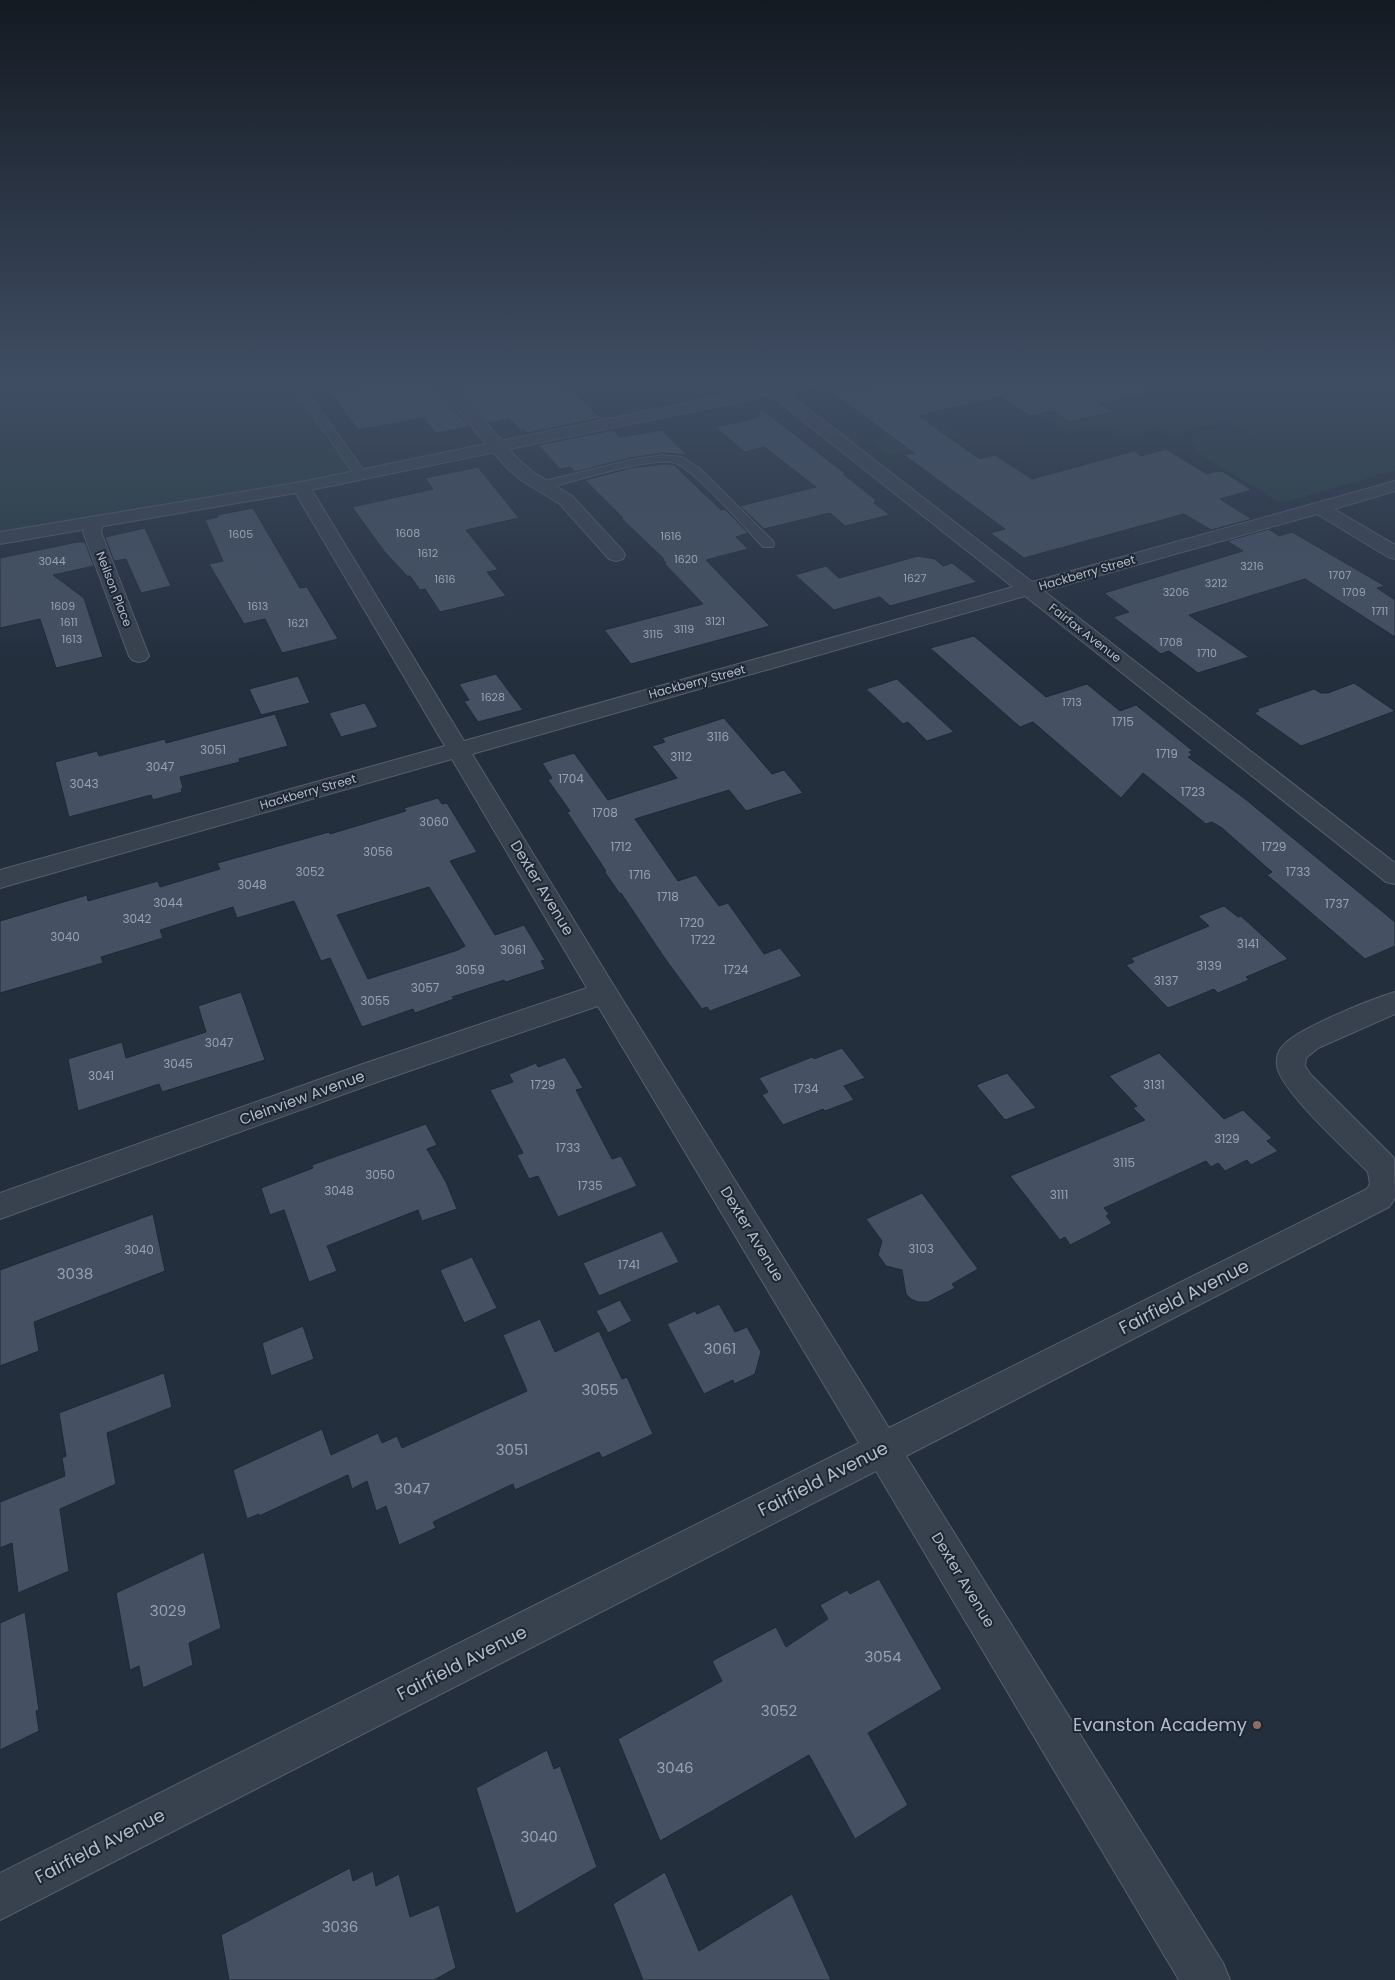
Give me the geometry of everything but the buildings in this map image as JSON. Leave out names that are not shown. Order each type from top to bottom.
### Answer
[{"type":"street","points":[[525,474],[566,500],[616,555]]},
{"type":"street","name":"Fairfax Avenue","points":[[882,474],[1395,876]]},
{"type":"street","points":[[0,538],[301,487],[361,475]]},
{"type":"street","name":"Hackberry Street","points":[[0,879],[1395,486]]},
{"type":"street","name":"Dexter Avenue","points":[[301,487],[604,993],[1206,1980]]},
{"type":"street","points":[[1319,507],[1395,553]]},
{"type":"street","name":"Neilson Place","points":[[94,522],[92,532],[139,656]]},
{"type":"street","name":"Cleinview Avenue","points":[[0,1206],[379,1070],[604,993]]},
{"type":"street","name":"Fairfield Avenue","points":[[0,1898],[1378,1198],[1386,1186],[1383,1167],[1299,1082],[1291,1066],[1292,1054],[1308,1040],[1395,1002]]},
{"type":"lane","points":[[545,485],[590,474]]},
{"type":"lane","points":[[699,474],[768,544]]},
{"type":"green space","points":[[0,474],[361,475],[0,538]]},
{"type":"green space","points":[[1233,474],[1383,474],[1280,503]]},
{"type":"place","name":"Evanston Academy","points":[[1257,1725]]}]
